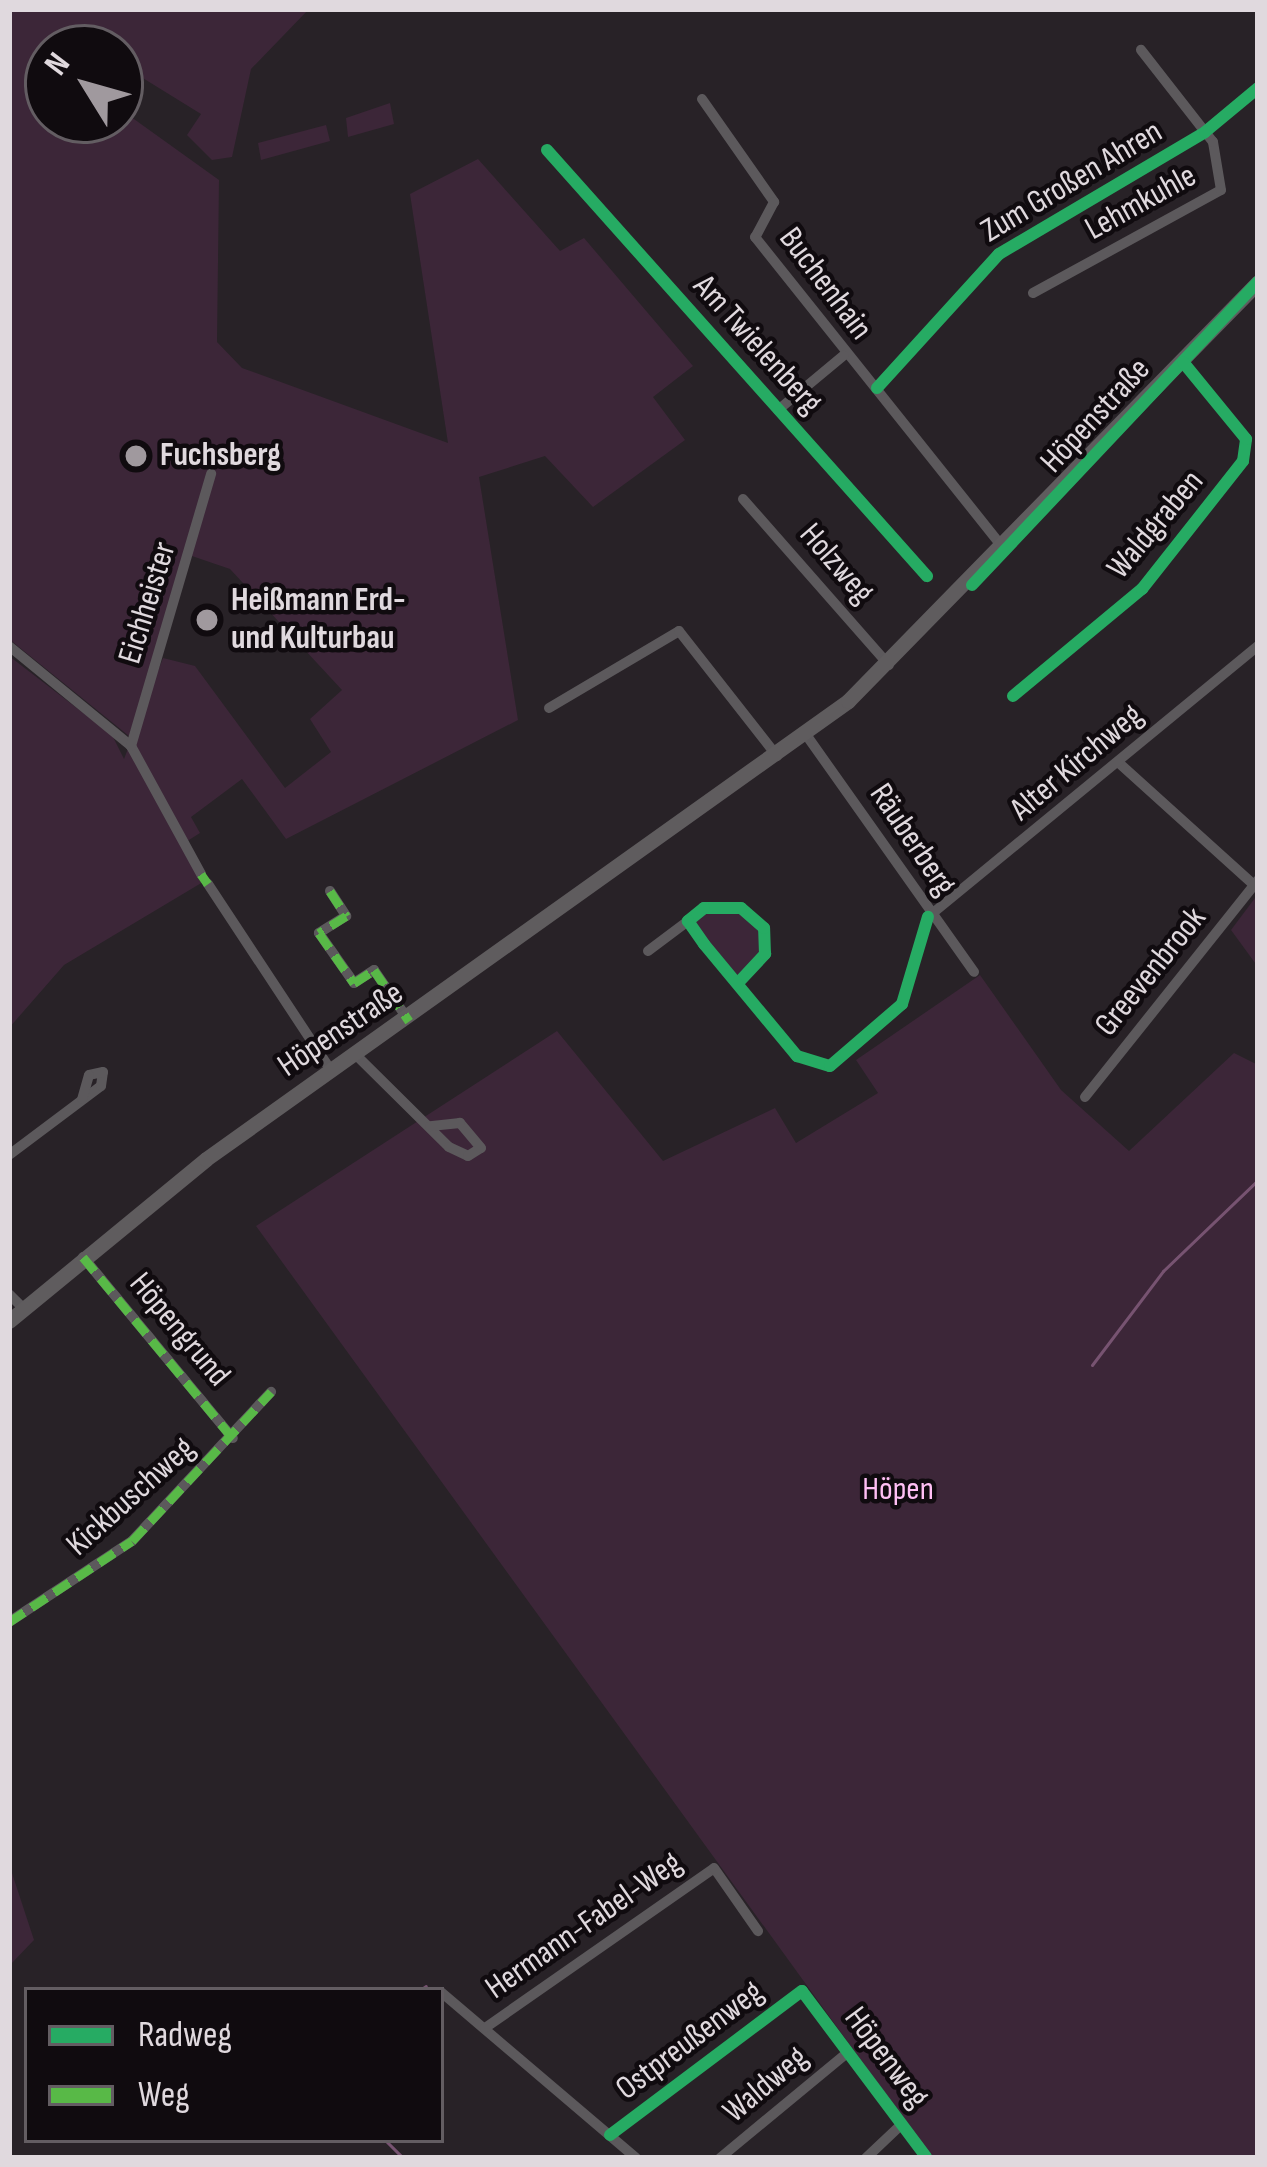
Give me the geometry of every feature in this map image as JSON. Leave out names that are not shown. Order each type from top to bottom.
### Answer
[{"type":"main road","name":"Höpenstraße","points":[[9,1321],[206,1159],[409,1021],[807,736],[889,665],[1005,550],[1258,282]]},
{"type":"street","points":[[1141,50],[1205,132]]},
{"type":"street","name":"Zum Großen Ahren","points":[[878,388],[999,254],[1205,132],[1258,88]]},
{"type":"street","name":"Buchenhain","points":[[703,99],[775,202],[755,237],[843,356],[878,388],[1005,550]]},
{"type":"street","name":"Lehmkuhle","points":[[1033,293],[1221,190],[1205,132]]},
{"type":"street","name":"Am Twielenberg","points":[[547,150],[927,576]]},
{"type":"street","name":"Am Twielenberg","points":[[778,410],[843,356]]},
{"type":"street","name":"Waldgraben","points":[[1013,696],[1142,589],[1243,460],[1246,439],[1184,362]]},
{"type":"street","name":"Eichheister","points":[[131,746],[211,474]]},
{"type":"street","name":"Holzweg","points":[[743,499],[889,665]]},
{"type":"street","points":[[549,708],[679,631],[778,759]]},
{"type":"street","points":[[9,646],[131,746],[204,879],[333,1073]]},
{"type":"street","name":"Alter Kirchweg","points":[[928,916],[1258,646]]},
{"type":"street","name":"Räuberberg","points":[[807,736],[928,916],[974,972]]},
{"type":"street","points":[[1119,764],[1256,883]]},
{"type":"street","name":"Greevenbrook","points":[[1085,1097],[1256,883]]},
{"type":"street","points":[[330,891],[346,916],[319,933],[354,983],[374,970],[409,1021]]},
{"type":"street","points":[[648,951],[688,921],[722,906],[764,928],[764,954],[738,983]]},
{"type":"street","points":[[688,921],[797,1056],[830,1066],[902,1004],[928,916]]},
{"type":"street","points":[[358,1056],[430,1126],[459,1154],[482,1148],[460,1123],[430,1126]]},
{"type":"street","points":[[9,1155],[82,1100]]},
{"type":"street","name":"Höpengrund","points":[[83,1257],[233,1438]]},
{"type":"street","points":[[9,1294],[22,1308]]},
{"type":"street","name":"Kickbuschweg","points":[[9,1622],[132,1541],[272,1392]]},
{"type":"street","name":"Hermann-Fabel-Weg","points":[[485,2028],[714,1868],[758,1930]]},
{"type":"street","name":"Höpenweg","points":[[802,1991],[926,2157]]},
{"type":"street","name":"Ostpreußenweg","points":[[610,2135],[802,1991]]},
{"type":"street","points":[[444,1994],[636,2158]]},
{"type":"street","name":"Waldweg","points":[[720,2158],[847,2053]]},
{"type":"street","points":[[866,2158],[902,2124]]},
{"type":"green space","points":[[9,9],[309,9],[251,69],[232,157],[212,160],[187,135],[201,114],[144,79],[144,24],[24,24],[24,144],[144,144],[144,126],[219,180],[217,342],[242,368],[448,443],[410,194],[478,159],[560,251],[584,238],[693,366],[653,397],[685,440],[593,507],[545,456],[479,477],[518,720],[286,839],[242,779],[191,817],[200,833],[181,845],[203,882],[64,965],[9,1028],[9,656],[112,735],[124,759],[163,658],[195,666],[285,788],[331,752],[310,719],[342,690],[230,569],[186,554],[129,736],[9,639]]},
{"type":"green space","points":[[390,103],[394,124],[348,137],[346,118]]},
{"type":"green space","points":[[326,125],[330,141],[261,160],[258,143]]},
{"type":"green space","points":[[1258,894],[1258,967],[1231,930]]},
{"type":"green space","points":[[705,909],[741,909],[761,924],[764,954],[738,982],[688,921]]},
{"type":"green space","name":"Höpen","points":[[980,975],[1061,1090],[1129,1151],[1234,1053],[1258,1065],[1258,2158],[932,2158],[256,1226],[557,1031],[663,1161],[775,1108],[796,1143],[878,1093],[856,1060]]},
{"type":"green space","points":[[9,1864],[34,1940],[9,1966]]},
{"type":"waterway","points":[[1092,1365],[1163,1271],[1258,1180]]},
{"type":"waterway","points":[[388,2143],[403,2158]]},
{"type":"marked path","points":[[201,874],[208,884]]},
{"type":"marked path","points":[[330,891],[346,916],[319,933],[354,983],[374,970],[409,1021]]},
{"type":"marked path","points":[[83,1257],[233,1438]]},
{"type":"marked path","points":[[9,1622],[132,1541],[271,1392]]},
{"type":"cycle path","points":[[877,388],[999,254],[1205,132],[1258,88]]},
{"type":"cycle path","points":[[547,150],[927,576]]},
{"type":"cycle path","points":[[972,585],[1258,282]]},
{"type":"cycle path","points":[[1013,696],[1142,589],[1243,461],[1246,439],[1183,362]]},
{"type":"cycle path","points":[[738,983],[765,954],[764,928],[741,908],[704,908],[688,921],[704,944],[797,1056],[830,1066],[902,1004],[928,917]]},
{"type":"cycle path","points":[[610,2135],[802,1991],[926,2157]]},
{"type":"place","name":"Fuchsberg","points":[[136,456]]},
{"type":"place","name":"Heißmann Erd- und Kulturbau","points":[[207,620]]}]
